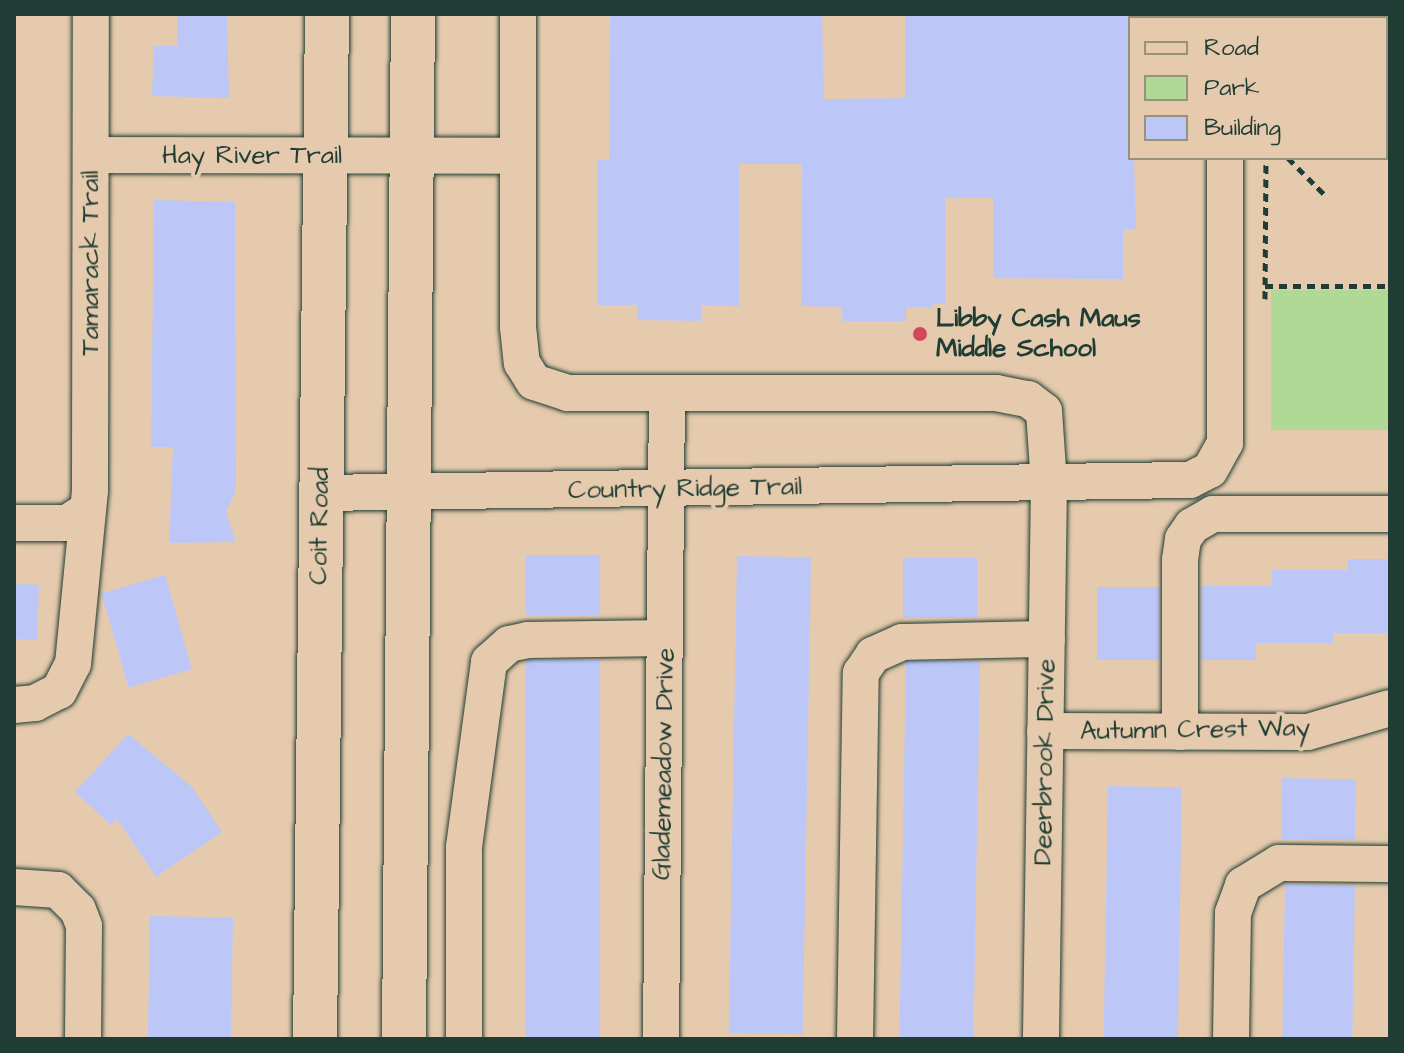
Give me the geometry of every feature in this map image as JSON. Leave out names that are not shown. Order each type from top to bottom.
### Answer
[{"type":"main road","name":"Coit Road","points":[[315,1039],[327,14]]},
{"type":"main road","points":[[404,1039],[413,14]]},
{"type":"street","name":"Tamarack Trail","points":[[14,705],[35,703],[59,691],[73,664],[84,512],[90,490],[91,14]]},
{"type":"street","points":[[518,14],[518,327],[529,377],[555,392],[667,393]]},
{"type":"street","name":"Hay River Trail","points":[[92,155],[517,156]]},
{"type":"street","name":"Country Ridge Trail","points":[[320,493],[1190,480],[1220,458],[1225,443],[1225,160]]},
{"type":"street","name":"Deerbrook Drive","points":[[667,393],[1016,395],[1044,411],[1049,484],[1041,1039]]},
{"type":"street","name":"Glademeadow Drive","points":[[661,1039],[667,393]]},
{"type":"street","points":[[14,523],[67,523],[84,512]]},
{"type":"street","points":[[1180,732],[1180,560],[1183,539],[1192,526],[1213,514],[1390,514]]},
{"type":"street","points":[[464,1039],[464,847],[489,662],[509,644],[528,640],[665,638]]},
{"type":"street","points":[[855,1039],[858,685],[866,663],[883,648],[902,642],[1047,639]]},
{"type":"street","name":"Autumn Crest Way","points":[[1045,731],[1308,732],[1390,708]]},
{"type":"street","points":[[1231,1039],[1233,913],[1243,885],[1279,863],[1390,864]]},
{"type":"street","points":[[14,887],[47,888],[66,895],[84,926],[83,1039]]},
{"type":"path","points":[[1265,299],[1266,160]]},
{"type":"path","points":[[1290,160],[1326,196]]},
{"type":"path","points":[[1265,286],[1390,286]]},
{"type":"green space","points":[[1271,290],[1390,290],[1390,430],[1271,430]]},
{"type":"building","points":[[177,14],[227,14],[229,98],[152,96],[154,46],[177,46]]},
{"type":"building","points":[[610,14],[822,14],[824,99],[905,98],[905,14],[1130,14],[1128,160],[1134,160],[1136,229],[1123,229],[1123,279],[993,278],[993,198],[945,198],[945,307],[906,307],[906,321],[842,321],[842,307],[801,306],[802,164],[739,164],[739,306],[701,305],[701,321],[637,320],[637,305],[598,305],[598,160],[609,160]]},
{"type":"building","points":[[154,200],[235,202],[236,490],[226,512],[236,542],[169,543],[173,447],[151,447]]},
{"type":"building","points":[[526,555],[600,555],[600,615],[526,615]]},
{"type":"building","points":[[737,556],[811,557],[803,1034],[729,1033]]},
{"type":"building","points":[[903,558],[977,558],[977,618],[903,618]]},
{"type":"building","points":[[1348,559],[1390,559],[1390,633],[1333,633],[1333,643],[1256,643],[1256,660],[1201,660],[1201,586],[1272,586],[1272,570],[1348,570]]},
{"type":"building","points":[[165,575],[192,669],[129,687],[102,593]]},
{"type":"building","points":[[14,584],[39,585],[37,640],[14,639]]},
{"type":"building","points":[[1097,587],[1159,587],[1159,660],[1097,660]]},
{"type":"building","points":[[526,660],[600,660],[600,1039],[526,1039]]},
{"type":"building","points":[[906,660],[980,661],[973,1039],[899,1038]]},
{"type":"building","points":[[128,734],[192,787],[222,832],[156,877],[117,819],[111,825],[75,792]]},
{"type":"building","points":[[1282,778],[1356,779],[1355,840],[1281,839]]},
{"type":"building","points":[[1108,786],[1182,787],[1178,1039],[1104,1039]]},
{"type":"building","points":[[1285,884],[1355,885],[1352,1039],[1282,1039]]},
{"type":"building","points":[[150,916],[233,917],[231,1039],[148,1039]]},
{"type":"place","name":"Libby Cash Maus Middle School","points":[[920,334]]}]
